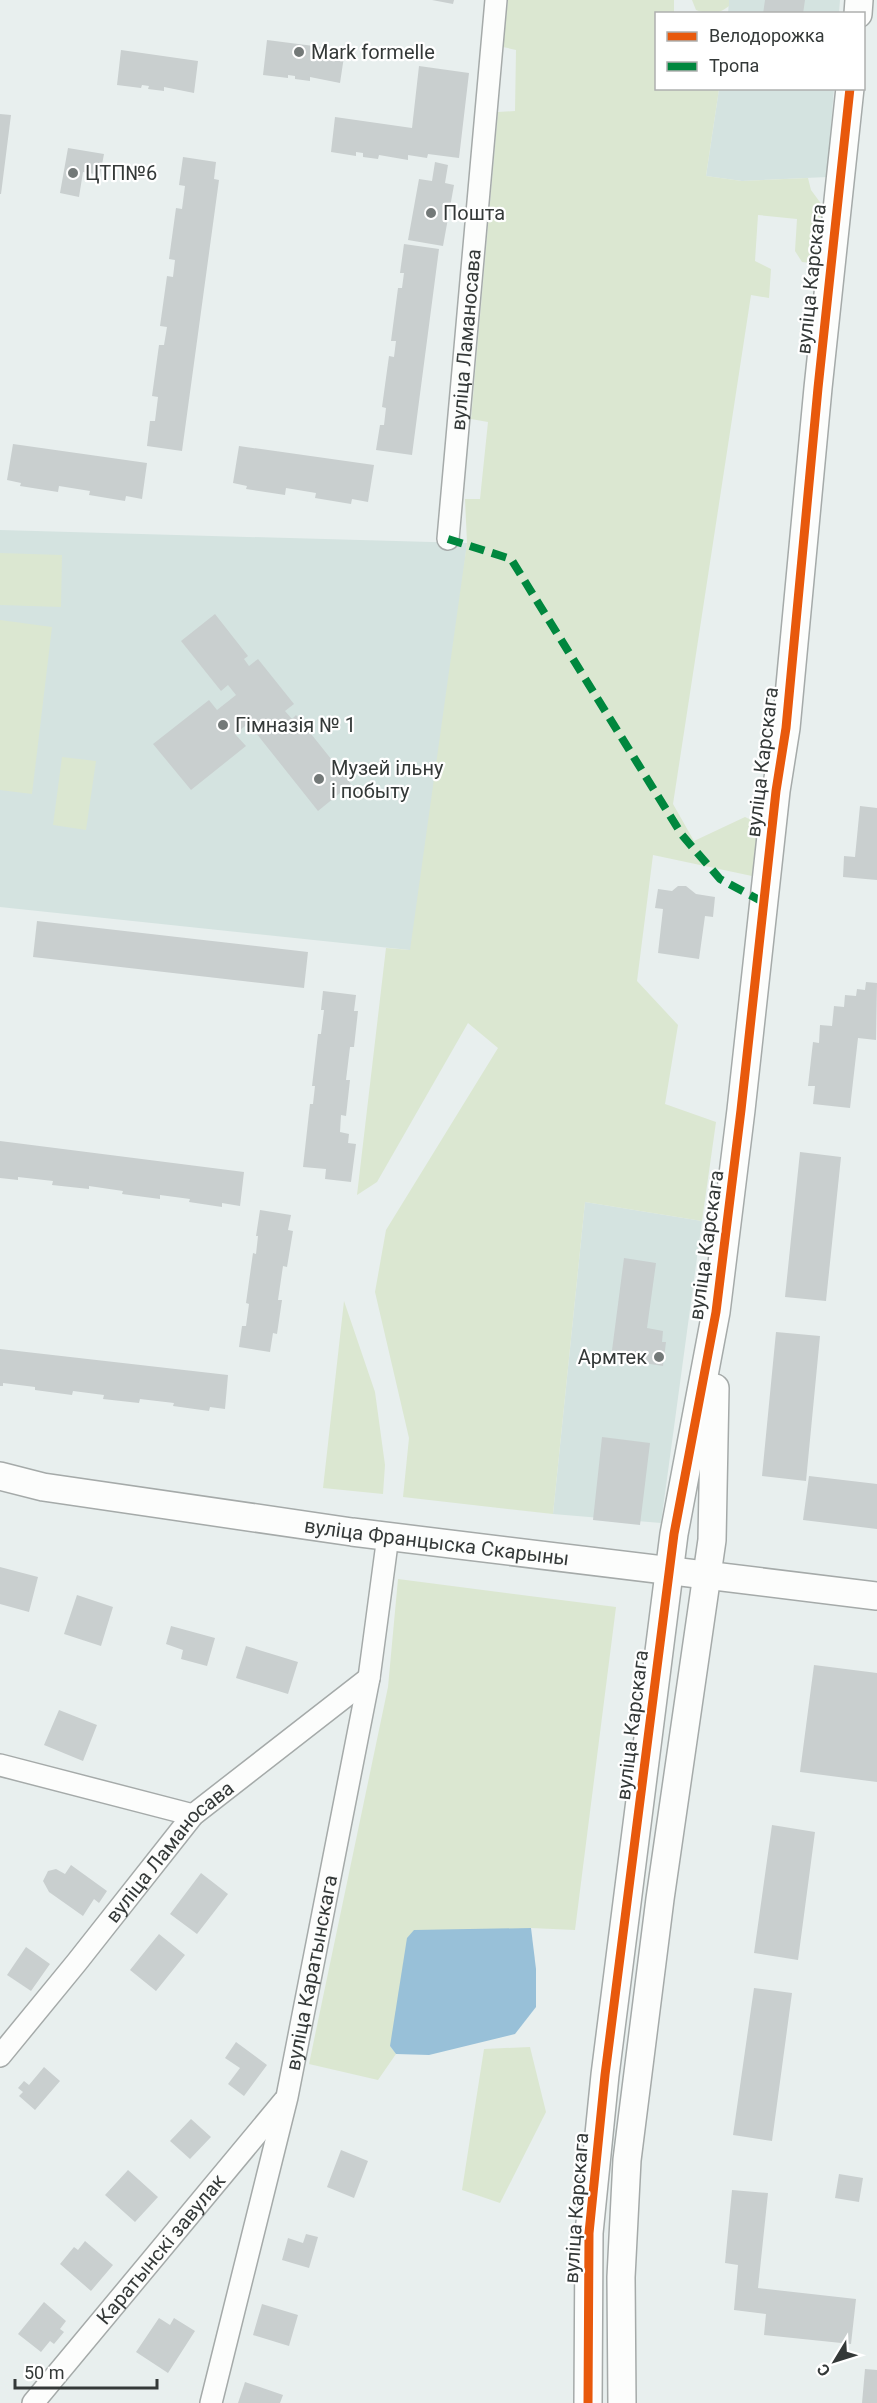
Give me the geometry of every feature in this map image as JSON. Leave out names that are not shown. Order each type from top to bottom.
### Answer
[{"type":"street","name":"вуліца Ламаносава","points":[[448,538],[496,0]]},
{"type":"street","name":"вуліца Карскага","points":[[588,2403],[589,2233],[606,2075],[674,1534],[716,1312],[741,1110],[775,802],[786,728],[818,388],[850,90]]},
{"type":"street","name":"вуліца Карскага","points":[[622,2403],[621,2277],[627,2160],[660,1899],[712,1540],[716,1312]]},
{"type":"street","name":"вуліца Францыска Скарыны","points":[[0,1476],[43,1487],[388,1536],[877,1596]]},
{"type":"street","name":"вуліца Каратынскага","points":[[211,2403],[287,2097],[369,1678],[388,1536]]},
{"type":"street","name":"вуліца Ламаносава","points":[[0,2056],[192,1815],[369,1678]]},
{"type":"street","points":[[0,1765],[192,1815]]},
{"type":"street","name":"Каратынскі завулак","points":[[33,2403],[287,2097]]},
{"type":"shaded area","points":[[729,0],[840,0],[839,12],[728,12]]},
{"type":"shaded area","points":[[719,90],[834,90],[827,177],[742,181],[706,176]]},
{"type":"shaded area","name":"Гімназія № 1","points":[[0,530],[467,543],[419,951],[0,907]]},
{"type":"shaded area","points":[[585,1202],[702,1221],[661,1523],[553,1514]]},
{"type":"green space","points":[[508,0],[674,0],[674,12],[655,12],[655,90],[719,90],[706,176],[742,181],[808,178],[811,190],[825,209],[821,256],[811,263],[802,262],[795,251],[797,219],[758,215],[755,261],[771,269],[769,298],[751,295],[673,804],[694,841],[745,817],[758,823],[752,876],[653,855],[637,981],[678,1025],[665,1104],[716,1122],[702,1221],[585,1202],[553,1514],[403,1497],[409,1438],[375,1292],[386,1230],[498,1048],[468,1023],[377,1182],[357,1195],[386,948],[410,950],[467,543],[465,499],[480,499],[488,422],[471,419],[498,112],[515,111],[516,50],[503,47]]},
{"type":"green space","points":[[692,0],[729,0],[729,6],[719,12],[696,10]]},
{"type":"green space","points":[[0,553],[62,555],[61,607],[0,605]]},
{"type":"green space","points":[[0,620],[52,627],[32,794],[0,790]]},
{"type":"green space","points":[[62,757],[96,761],[86,830],[53,825]]},
{"type":"green space","points":[[344,1301],[375,1392],[385,1465],[383,1494],[323,1488]]},
{"type":"green space","points":[[398,1579],[616,1607],[575,1930],[531,1928],[390,2046],[396,2054],[378,2080],[309,2064],[388,1687]]},
{"type":"green space","points":[[530,2047],[546,2112],[500,2203],[462,2190],[484,2049]]},
{"type":"water","points":[[531,1928],[536,1969],[536,2007],[515,2034],[429,2055],[396,2054],[390,2046],[407,1938],[414,1930]]},
{"type":"building","points":[[432,0],[454,0],[453,4]]},
{"type":"building","points":[[765,0],[805,0],[803,12],[763,12]]},
{"type":"building","points":[[267,40],[345,50],[340,83],[310,77],[310,81],[295,79],[295,76],[288,75],[288,78],[263,75]]},
{"type":"building","points":[[121,50],[198,61],[194,93],[164,87],[164,91],[148,89],[149,86],[142,85],[141,88],[117,85]]},
{"type":"building","points":[[419,66],[469,73],[459,158],[428,154],[427,158],[408,155],[408,160],[379,155],[378,159],[363,157],[363,153],[356,152],[356,156],[331,152],[335,117],[412,128]]},
{"type":"building","points":[[0,114],[11,115],[1,194],[0,194]]},
{"type":"building","name":"ЦТП№6","points":[[68,148],[104,154],[100,175],[83,172],[79,197],[60,193]]},
{"type":"building","points":[[183,157],[216,162],[214,179],[219,180],[182,451],[147,446],[150,421],[155,421],[158,397],[152,396],[159,345],[164,345],[167,327],[160,326],[167,276],[173,277],[175,260],[169,259],[176,208],[182,209],[185,186],[179,185]]},
{"type":"building","name":"Пошта","points":[[435,162],[448,165],[445,183],[454,185],[443,246],[408,240],[419,179],[432,181]]},
{"type":"building","points":[[404,244],[439,249],[412,455],[376,450],[380,425],[384,425],[386,408],[382,407],[389,356],[394,357],[396,341],[391,341],[398,288],[402,288],[404,273],[400,273]]},
{"type":"building","points":[[13,444],[147,463],[142,499],[126,496],[125,501],[89,495],[90,491],[59,486],[58,492],[20,486],[21,483],[7,480]]},
{"type":"building","points":[[239,446],[374,465],[368,502],[352,499],[351,504],[315,498],[316,493],[286,488],[285,495],[246,489],[247,486],[233,483]]},
{"type":"building","points":[[215,614],[248,656],[244,659],[249,666],[258,659],[294,704],[285,711],[292,719],[296,715],[351,784],[318,811],[256,733],[262,728],[254,719],[235,734],[246,746],[191,790],[153,744],[209,700],[217,710],[236,695],[228,685],[221,691],[181,641]]},
{"type":"building","points":[[860,806],[877,808],[877,880],[843,877],[844,856],[855,857]]},
{"type":"building","points":[[678,886],[686,886],[696,894],[715,897],[713,917],[705,916],[699,959],[658,953],[663,909],[655,908],[658,889],[672,891]]},
{"type":"building","points":[[37,921],[308,952],[304,988],[33,957]]},
{"type":"building","points":[[866,982],[877,983],[876,1040],[858,1038],[850,1108],[813,1104],[815,1086],[808,1086],[813,1042],[819,1043],[820,1025],[832,1026],[834,1006],[844,1007],[845,995],[856,996],[857,989],[865,990]]},
{"type":"building","points":[[323,991],[356,995],[354,1011],[358,1011],[354,1047],[350,1047],[346,1080],[350,1080],[346,1116],[341,1115],[340,1132],[349,1134],[348,1143],[356,1144],[351,1182],[325,1179],[326,1169],[303,1167],[310,1104],[313,1104],[315,1086],[312,1086],[318,1034],[321,1034],[324,1010],[321,1010]]},
{"type":"building","points":[[0,1141],[244,1172],[240,1206],[222,1203],[222,1207],[160,1195],[160,1199],[122,1194],[123,1191],[89,1186],[89,1189],[52,1185],[53,1181],[18,1177],[18,1180],[0,1178]]},
{"type":"building","points":[[800,1152],[841,1157],[826,1301],[785,1297]]},
{"type":"building","points":[[260,1210],[291,1215],[288,1230],[293,1231],[287,1267],[283,1266],[278,1300],[282,1300],[277,1334],[273,1333],[270,1352],[239,1347],[242,1326],[246,1326],[249,1304],[246,1303],[253,1253],[256,1254]]},
{"type":"building","points":[[624,1258],[656,1263],[647,1328],[663,1331],[662,1342],[666,1342],[663,1366],[611,1358]]},
{"type":"building","points":[[776,1332],[820,1336],[806,1481],[762,1476]]},
{"type":"building","points":[[0,1349],[228,1375],[225,1409],[210,1407],[209,1411],[173,1406],[174,1403],[140,1399],[139,1403],[103,1399],[104,1395],[73,1391],[72,1395],[3,1383],[3,1386],[0,1386]]},
{"type":"building","points":[[602,1437],[650,1443],[640,1525],[593,1520]]},
{"type":"building","points":[[809,1476],[877,1484],[877,1529],[803,1520]]},
{"type":"building","points":[[0,1567],[38,1577],[29,1612],[0,1604]]},
{"type":"building","points":[[77,1595],[113,1607],[101,1646],[64,1634]]},
{"type":"building","points":[[171,1626],[215,1638],[207,1666],[181,1659],[183,1650],[166,1644]]},
{"type":"building","points":[[246,1646],[298,1662],[288,1694],[236,1678]]},
{"type":"building","points":[[814,1665],[877,1673],[877,1782],[800,1772]]},
{"type":"building","points":[[59,1710],[97,1725],[83,1761],[44,1745]]},
{"type":"building","points":[[772,1825],[815,1832],[798,1960],[754,1953]]},
{"type":"building","points":[[71,1865],[107,1891],[99,1903],[94,1899],[83,1916],[49,1892],[43,1881],[48,1871],[56,1869],[65,1874]]},
{"type":"building","points":[[201,1873],[228,1894],[197,1934],[170,1914]]},
{"type":"building","points":[[159,1934],[185,1955],[156,1991],[130,1970]]},
{"type":"building","points":[[26,1947],[50,1964],[31,1991],[7,1975]]},
{"type":"building","points":[[754,1988],[792,1993],[772,2141],[733,2135]]},
{"type":"building","points":[[236,2042],[267,2065],[244,2096],[228,2084],[240,2068],[225,2058]]},
{"type":"building","points":[[44,2067],[60,2081],[35,2110],[19,2096],[23,2092],[18,2088],[24,2081],[29,2085]]},
{"type":"building","points":[[191,2119],[211,2137],[190,2159],[170,2141]]},
{"type":"building","points":[[341,2150],[368,2161],[354,2198],[327,2187]]},
{"type":"building","points":[[128,2170],[158,2197],[135,2222],[105,2195]]},
{"type":"building","points":[[839,2174],[863,2178],[859,2202],[835,2198]]},
{"type":"building","points":[[732,2190],[768,2193],[758,2288],[856,2299],[851,2344],[764,2335],[766,2314],[734,2310],[738,2265],[725,2263]]},
{"type":"building","points":[[306,2234],[318,2237],[309,2268],[282,2260],[288,2238],[303,2243]]},
{"type":"building","points":[[85,2241],[113,2265],[91,2291],[60,2264],[74,2247],[78,2250]]},
{"type":"building","points":[[44,2302],[66,2321],[60,2329],[64,2332],[54,2344],[50,2341],[41,2352],[18,2334]]},
{"type":"building","points":[[262,2304],[298,2315],[289,2346],[253,2335]]},
{"type":"building","points":[[159,2318],[170,2325],[174,2318],[195,2331],[168,2373],[136,2352]]},
{"type":"building","points":[[865,2369],[877,2370],[877,2403],[862,2403]]},
{"type":"building","points":[[245,2382],[283,2395],[280,2403],[238,2403]]},
{"type":"marked path","points":[[448,539],[511,559],[682,835],[720,879],[763,902]]},
{"type":"cycle path","points":[[588,2403],[589,2233],[605,2075],[674,1534],[716,1312],[741,1110],[776,791],[786,728],[818,388],[850,90]]},
{"type":"place","name":"Mark formelle","points":[[299,52]]},
{"type":"place","name":"ЦТП№6","points":[[73,173]]},
{"type":"place","name":"Пошта","points":[[431,213]]},
{"type":"place","name":"Гімназія № 1","points":[[223,725]]},
{"type":"place","name":"Музей ільну і побыту","points":[[319,779]]},
{"type":"place","name":"Армтек","points":[[659,1357]]}]
